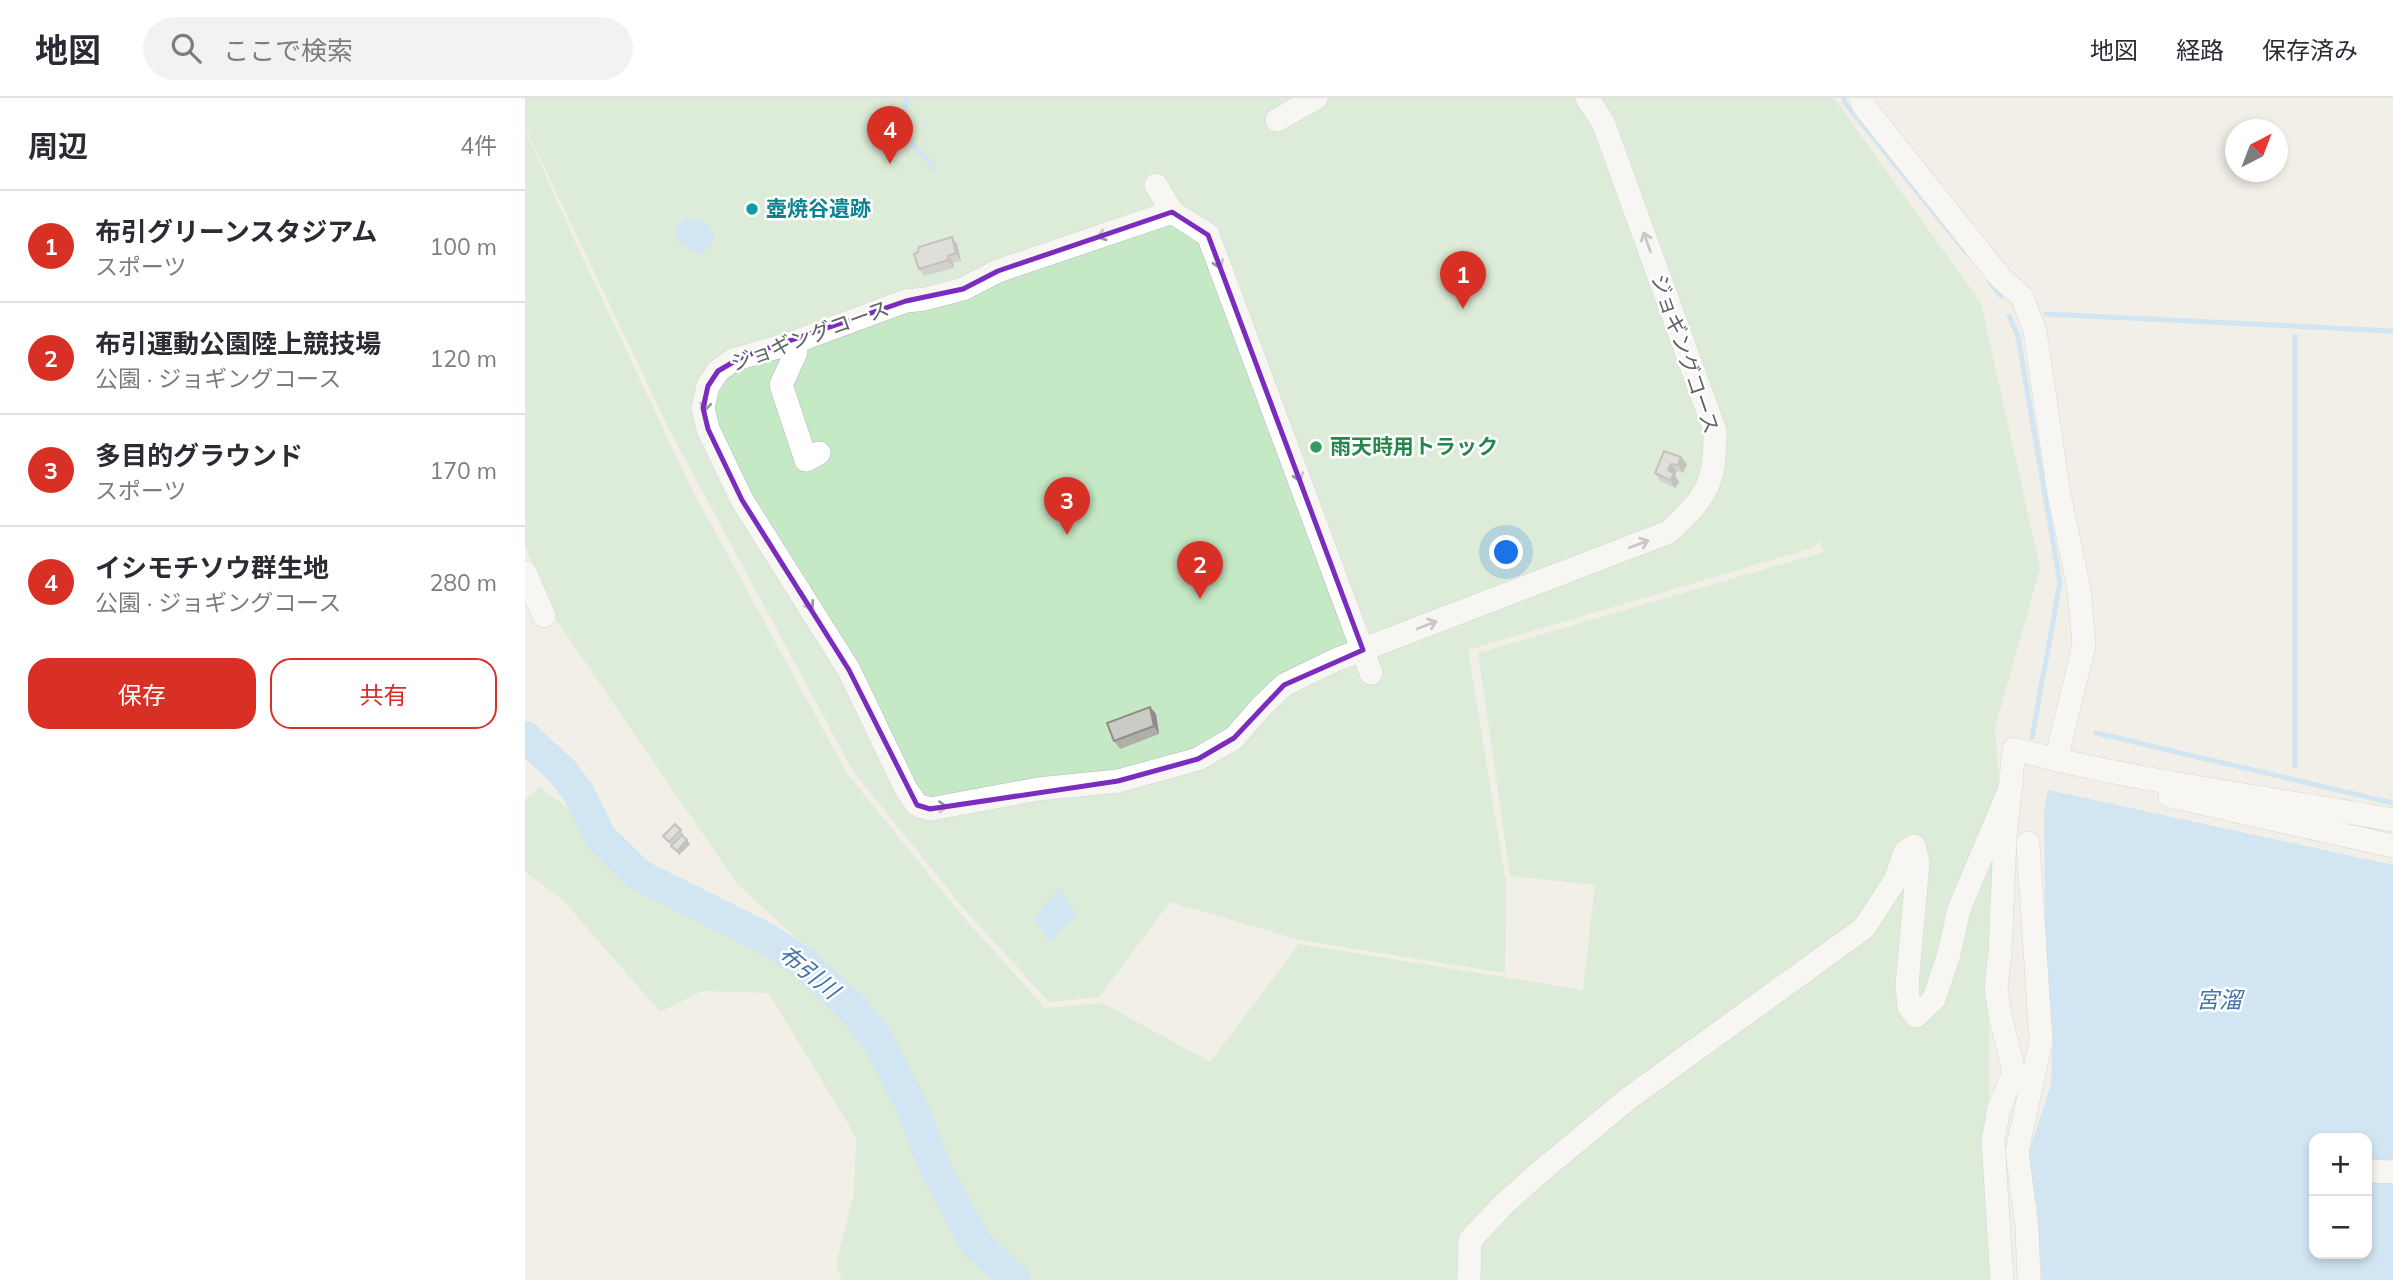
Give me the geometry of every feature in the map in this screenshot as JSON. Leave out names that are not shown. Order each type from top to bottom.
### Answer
[{"type":"street","points":[[1277,120],[1316,98]]},
{"type":"street","name":"ジョギングコース","points":[[1172,212],[998,271],[963,289],[895,305],[792,343],[741,357],[718,371],[708,386],[703,408],[708,429],[742,500],[849,670],[906,789],[917,805],[930,809],[1038,789],[1118,781],[1198,759],[1234,738],[1284,685],[1333,661],[1669,532],[1689,513],[1707,488],[1715,463],[1715,431],[1603,122],[1587,98]]},
{"type":"street","points":[[1861,98],[1863,105],[2000,277],[2022,297],[2035,331],[2059,494],[2079,588],[2084,645],[2047,763]]},
{"type":"street","points":[[1156,185],[1172,212],[1208,235],[1371,673]]},
{"type":"street","points":[[792,343],[796,352],[781,385],[806,460],[819,453]]},
{"type":"street","points":[[525,572],[544,616]]},
{"type":"street","points":[[2003,1280],[1993,1141],[1999,1108],[2014,1072],[1996,987],[2005,839],[2014,749],[2047,763],[2393,846]]},
{"type":"street","points":[[2047,763],[2393,820]]},
{"type":"street","points":[[1469,1280],[1470,1240],[1504,1204],[1629,1098],[1864,928],[1896,879],[1905,852],[1913,846],[1918,863],[1906,985],[1909,1007],[1916,1016],[1934,999],[1949,954],[1959,909],[2012,784]]},
{"type":"street","points":[[2028,843],[2041,1041],[2017,1151],[2027,1228],[2029,1280]]},
{"type":"street","points":[[2372,1171],[2393,1172]]},
{"type":"highlighted area","points":[[1172,212],[1208,235],[1363,650],[1284,685],[1234,738],[1198,759],[1118,781],[930,809],[917,805],[849,670],[742,500],[708,429],[703,408],[708,386],[718,371],[742,357],[906,301],[963,289],[998,271]]},
{"type":"green space","points":[[525,98],[1834,98],[1981,303],[2040,568],[1995,728],[1999,790],[1989,914],[1989,1280],[841,1280],[836,1264],[854,1194],[856,1137],[769,993],[702,991],[660,1012],[562,899],[525,872],[525,800],[539,787],[631,853],[810,951],[738,885],[550,611],[525,545],[525,129],[691,488],[847,773],[959,912],[1045,1008],[1102,1003],[1210,1062],[1299,944],[1583,990],[1595,885],[1510,876],[1478,653],[1824,552],[1820,541],[1812,548],[1468,650],[1506,883],[1505,973],[1300,940],[1170,902],[1099,997],[1049,1002],[964,909],[853,771],[669,429],[525,127]]},
{"type":"water","points":[[700,219],[709,226],[715,236],[709,248],[700,254],[677,241],[676,227],[683,220]]},
{"type":"water","name":"宮溜","points":[[2048,790],[2393,865],[2393,1280],[2042,1280],[2037,1207],[2028,1155],[2051,1085],[2053,1032],[2046,995],[2044,809]]},
{"type":"water","points":[[1059,887],[1077,915],[1050,942],[1034,919]]},
{"type":"building","points":[[952,237],[956,253],[948,256],[948,260],[919,269],[914,254],[919,247]]},
{"type":"building","points":[[1664,451],[1681,457],[1678,465],[1671,464],[1668,470],[1674,474],[1670,480],[1655,473]]},
{"type":"building","points":[[1150,707],[1154,726],[1114,741],[1107,723]]},
{"type":"building","points":[[675,824],[681,830],[669,842],[663,836]]},
{"type":"building","points":[[682,835],[687,840],[677,851],[671,846]]},
{"type":"waterway","points":[[907,98],[904,120],[906,133],[913,146],[934,170]]},
{"type":"waterway","points":[[1844,98],[1845,103],[1966,252]]},
{"type":"waterway","points":[[1990,282],[2001,296]]},
{"type":"waterway","points":[[2046,314],[2393,331]]},
{"type":"waterway","points":[[2009,316],[2018,336],[2060,583],[2032,737]]},
{"type":"waterway","points":[[2295,336],[2295,766]]},
{"type":"waterway","points":[[2096,733],[2393,803]]},
{"type":"waterway","name":"布引川","points":[[525,737],[562,771],[578,792],[601,838],[639,875],[765,938],[801,961],[852,1008],[879,1042],[912,1107],[936,1170],[976,1244],[1015,1280]]},
{"type":"place","name":"イシモチソウ群生地","points":[[890,164]]},
{"type":"place","name":"壺焼谷遺跡","points":[[752,209]]},
{"type":"place","name":"布引グリーンスタジアム","points":[[1463,309]]},
{"type":"place","name":"雨天時用トラック","points":[[1316,447]]},
{"type":"place","name":"多目的グラウンド","points":[[1067,535]]},
{"type":"place","name":"布引運動公園陸上競技場","points":[[1200,599]]}]
